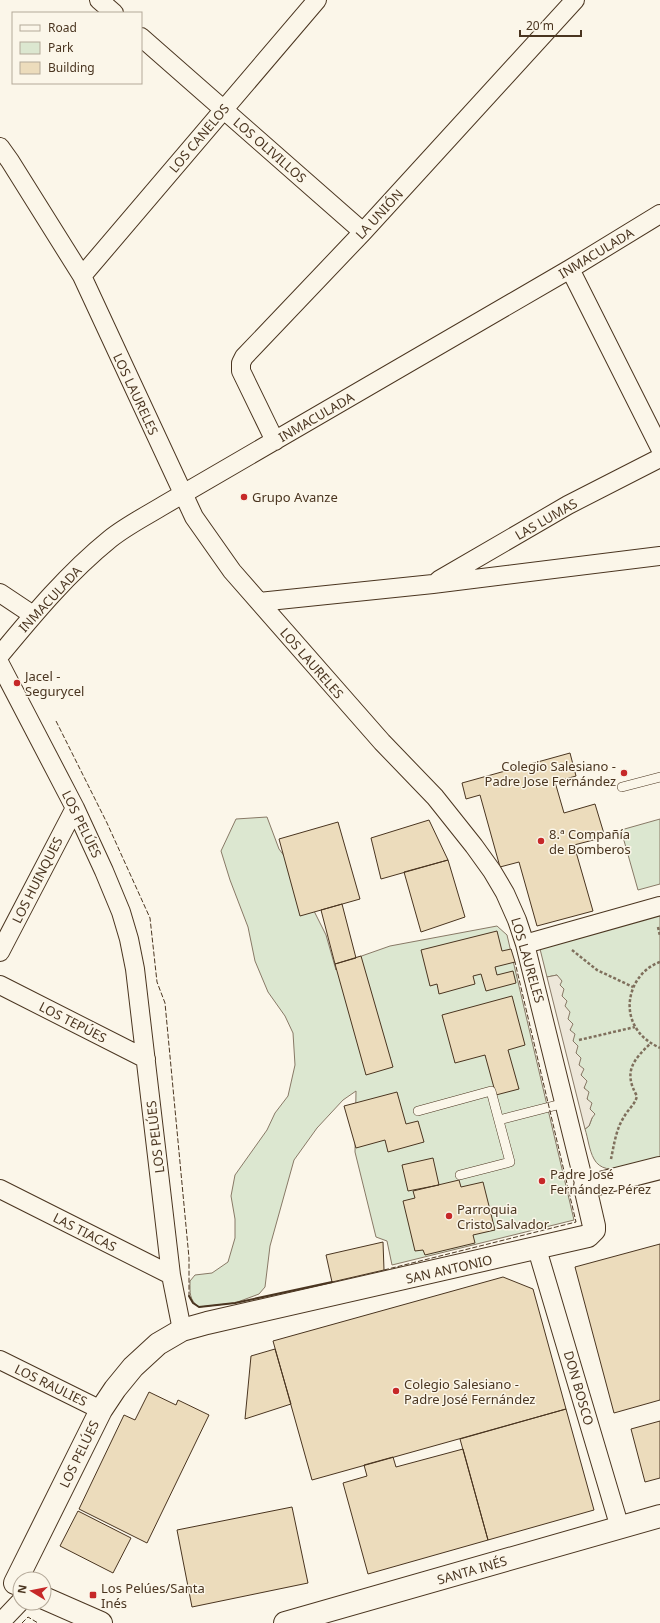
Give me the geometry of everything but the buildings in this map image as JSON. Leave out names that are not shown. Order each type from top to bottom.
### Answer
[{"type":"main road","points":[[585,1187],[660,1168]]},
{"type":"main road","name":"SAN ANTONIO","points":[[182,1330],[588,1236],[594,1230],[594,1222],[585,1187]]},
{"type":"main road","name":"LOS PELÚES","points":[[21,1571],[101,1410],[115,1389],[133,1367],[158,1344],[182,1330]]},
{"type":"main road","name":"SANTA INÉS","points":[[285,1623],[660,1516]]},
{"type":"main road","points":[[52,1602],[101,1623]]},
{"type":"street","points":[[99,0],[113,12]]},
{"type":"street","name":"LOS CANELOS","points":[[82,276],[317,0]]},
{"type":"street","name":"LA UNIÓN","points":[[275,441],[241,371],[241,363],[244,357],[363,232],[575,0]]},
{"type":"street","name":"LOS OLIVILLOS","points":[[142,38],[363,232]]},
{"type":"street","name":"LOS LAURELES","points":[[0,147],[82,276],[194,517],[232,571],[382,742],[434,797],[474,846],[492,871],[505,893],[517,920],[525,944],[585,1187]]},
{"type":"street","name":"INMACULADA","points":[[0,655],[33,615],[78,568],[110,539],[183,494],[570,269],[660,214]]},
{"type":"street","points":[[570,269],[660,448]]},
{"type":"street","name":"LAS LUMAS","points":[[433,584],[568,505],[660,458]]},
{"type":"street","name":"LAS LUMAS","points":[[259,602],[433,584],[660,556]]},
{"type":"street","points":[[0,593],[33,615]]},
{"type":"street","name":"LOS PELÚES","points":[[0,664],[75,808],[116,898],[129,939],[135,969],[171,1275],[182,1330]]},
{"type":"street","name":"LOS HUINQUES","points":[[0,952],[75,808]]},
{"type":"street","points":[[525,944],[660,906]]},
{"type":"street","name":"LOS TEPÚES","points":[[0,985],[146,1059]]},
{"type":"street","name":"LAS TIACAS","points":[[0,1189],[171,1275]]},
{"type":"street","name":"DON BOSCO","points":[[537,1249],[620,1528]]},
{"type":"street","name":"LOS RAULIES","points":[[0,1360],[101,1410]]},
{"type":"street","name":"LOS PELÚES","points":[[0,1623],[12,1591]]},
{"type":"lane","points":[[622,787],[660,777]]},
{"type":"lane","points":[[418,1111],[491,1091],[510,1162],[460,1175]]},
{"type":"lane","points":[[499,1120],[565,1103]]},
{"type":"path","points":[[554,935],[597,970],[633,987]]},
{"type":"path","points":[[660,962],[646,969],[638,978],[633,987],[630,1001],[631,1014],[635,1027],[651,1044],[660,1048]]},
{"type":"path","points":[[579,1040],[635,1027]]},
{"type":"path","points":[[611,1159],[616,1138],[624,1117],[635,1103],[637,1096],[632,1087],[630,1072],[638,1055],[651,1044]]},
{"type":"green space","points":[[267,817],[279,849],[298,874],[309,901],[326,935],[336,970],[336,965],[390,946],[497,926],[507,935],[574,1220],[392,1265],[387,1241],[376,1237],[355,1152],[356,1091],[343,1100],[317,1128],[294,1160],[270,1246],[265,1287],[259,1294],[235,1303],[199,1307],[193,1302],[190,1293],[190,1281],[195,1275],[212,1273],[228,1262],[235,1238],[235,1219],[231,1196],[235,1175],[267,1130],[275,1113],[288,1096],[295,1065],[293,1033],[285,1016],[268,992],[255,961],[248,927],[230,880],[221,851],[236,819]]},
{"type":"green space","points":[[660,819],[660,884],[638,890],[621,830]]},
{"type":"green space","points":[[660,912],[660,1159],[624,1168],[606,1168],[599,1165],[591,1152],[585,1129],[589,1126],[592,1118],[557,975],[547,977],[539,945]]},
{"type":"shaded area","points":[[557,975],[562,981],[560,985],[564,989],[562,996],[567,1001],[565,1006],[570,1012],[568,1019],[573,1024],[570,1030],[575,1034],[573,1041],[578,1046],[576,1053],[581,1058],[579,1065],[584,1069],[581,1075],[587,1081],[584,1088],[589,1092],[587,1099],[592,1103],[590,1109],[595,1114],[589,1126],[585,1129],[547,977]]},
{"type":"fence","points":[[56,721],[107,823],[150,918],[157,982],[165,1003],[189,1258],[189,1296]]},
{"type":"fence","points":[[384,1270],[576,1222],[515,962]]},
{"type":"fence","points":[[22,1623],[28,1617],[38,1623]]},
{"type":"wall","points":[[189,1296],[193,1303],[199,1307],[235,1303],[332,1282]]},
{"type":"place","name":"Grupo Avanze","points":[[244,497]]},
{"type":"place","name":"Jacel - Segurycel","points":[[17,683]]},
{"type":"place","name":"Colegio Salesiano - Padre Jose Fernández","points":[[624,773]]},
{"type":"place","name":"8.ª Compañía de Bomberos","points":[[541,841]]},
{"type":"place","name":"Padre José Fernández Pérez","points":[[542,1181]]},
{"type":"place","name":"Parroquia Cristo Salvador","points":[[449,1216]]},
{"type":"place","name":"Colegio Salesiano - Padre José Fernández","points":[[396,1391]]},
{"type":"place","name":"Los Pelúes/Santa Inés","points":[[93,1595]]}]
